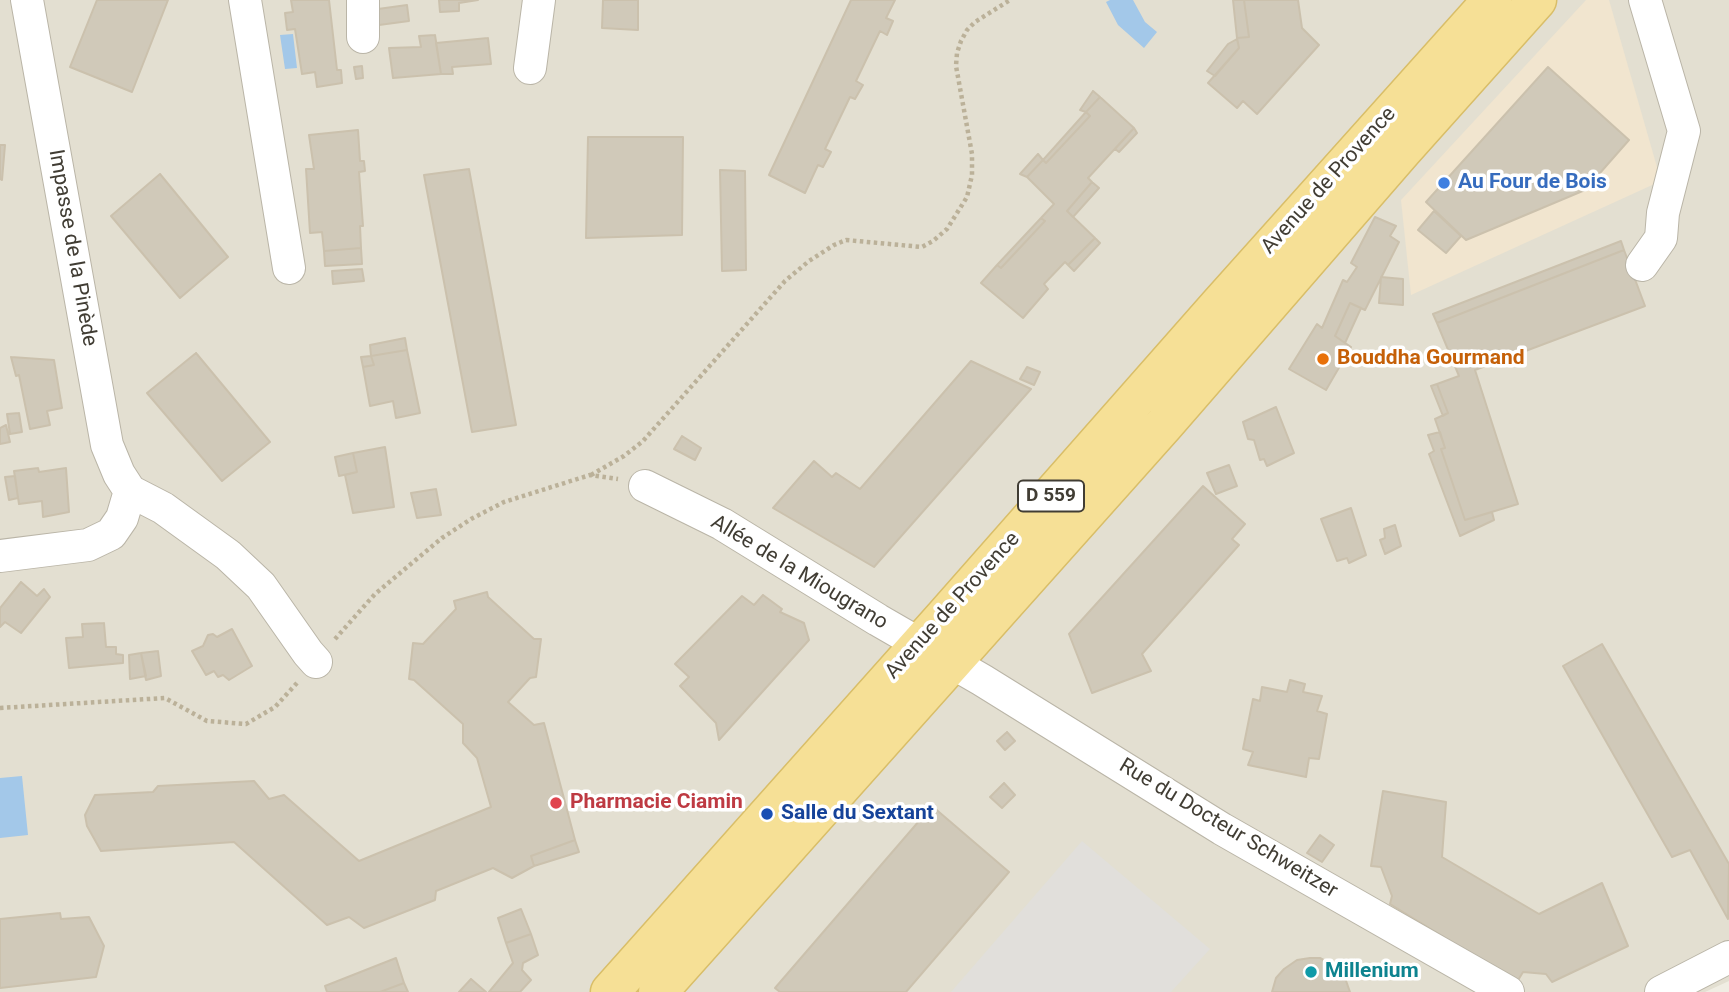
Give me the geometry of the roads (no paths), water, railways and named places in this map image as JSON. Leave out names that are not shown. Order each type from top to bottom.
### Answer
[{"type":"main road","name":"Avenue de Provence","points":[[658,992],[1218,306],[1492,0]]},
{"type":"main road","name":"Avenue de Provence","points":[[610,992],[936,653],[1164,425],[1392,162],[1537,0]]},
{"type":"street","name":"Impasse de la Pinède","points":[[27,0],[107,445],[119,474],[130,491]]},
{"type":"street","points":[[245,0],[289,268]]},
{"type":"street","points":[[363,0],[363,37]]},
{"type":"street","points":[[530,68],[539,0]]},
{"type":"street","points":[[1642,265],[1661,238],[1663,213],[1684,131],[1645,0]]},
{"type":"street","name":"Allée de la Miougrano","points":[[645,486],[722,524],[936,653]]},
{"type":"street","points":[[0,556],[89,545],[111,534],[122,518],[130,491],[163,508],[228,555],[261,586],[316,662]]},
{"type":"street","name":"Rue du Docteur Schweitzer","points":[[936,653],[1222,829],[1508,992]]},
{"type":"street","points":[[1661,992],[1729,957]]},
{"type":"water","points":[[1133,0],[1145,22],[1157,32],[1144,48],[1118,25],[1106,2]]},
{"type":"water","points":[[293,34],[297,68],[285,69],[280,35]]},
{"type":"water","points":[[22,776],[28,835],[0,838],[0,778]]},
{"type":"place","name":"Au Four de Bois","points":[[1444,183]]},
{"type":"place","name":"Bouddha Gourmand","points":[[1323,359]]},
{"type":"place","name":"Pharmacie Ciamin","points":[[556,803]]},
{"type":"place","name":"Salle du Sextant","points":[[767,814]]},
{"type":"place","name":"Millenium","points":[[1311,972]]}]
